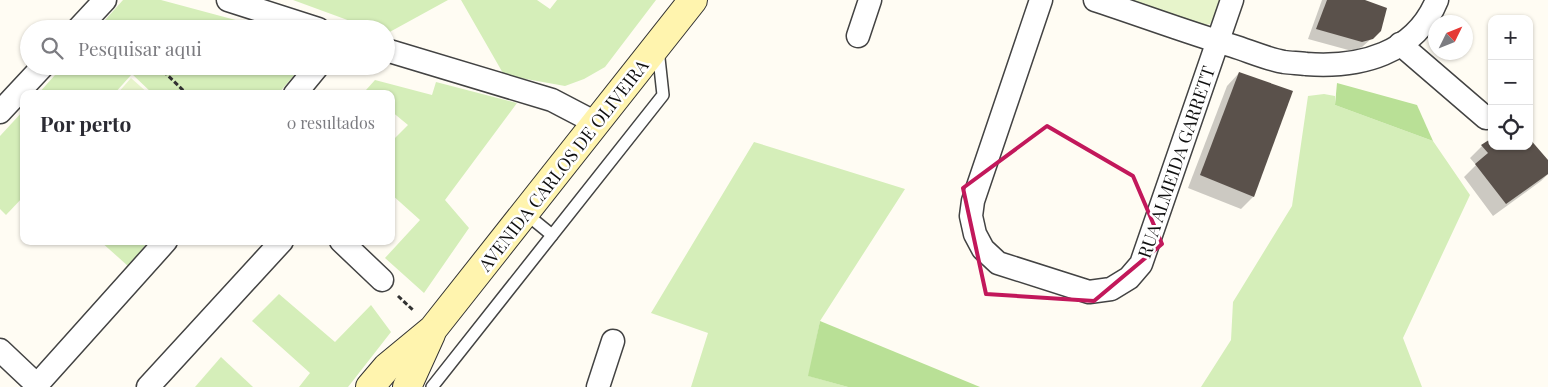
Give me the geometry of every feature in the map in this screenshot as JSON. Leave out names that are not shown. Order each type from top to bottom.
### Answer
[{"type":"main road","name":"AVENIDA CARLOS DE OLIVEIRA","points":[[370,387],[387,367],[433,329],[693,0]]},
{"type":"main road","name":"AVENIDA CARLOS DE OLIVEIRA","points":[[407,387],[433,329]]},
{"type":"street","points":[[87,20],[106,0]]},
{"type":"street","points":[[858,36],[870,0]]},
{"type":"street","name":"RUA ALMEIDA GARRETT","points":[[1042,0],[973,201],[971,216],[975,234],[983,248],[998,262],[1089,292],[1110,289],[1129,278],[1141,264],[1232,0]]},
{"type":"street","points":[[1095,0],[1218,42],[1284,62],[1323,65],[1363,61],[1385,53],[1420,28],[1434,8],[1437,0]]},
{"type":"street","points":[[234,1],[291,20]]},
{"type":"street","points":[[1400,44],[1486,118]]},
{"type":"street","points":[[395,53],[552,100],[596,123]]},
{"type":"street","points":[[21,90],[35,75]]},
{"type":"street","points":[[298,90],[311,75]]},
{"type":"street","points":[[0,112],[20,91]]},
{"type":"street","points":[[0,350],[36,386],[162,245]]},
{"type":"street","points":[[148,387],[278,245]]},
{"type":"street","points":[[345,245],[382,280]]},
{"type":"street","points":[[598,387],[613,341]]},
{"type":"lane","points":[[432,387],[663,95],[657,46]]},
{"type":"lane","points":[[525,213],[552,235]]},
{"type":"path","points":[[167,75],[183,90]]},
{"type":"highlighted area","points":[[1047,126],[1133,176],[1162,244],[1094,301],[986,294],[963,188]]},
{"type":"green space","points":[[123,0],[161,0],[235,20],[105,20]]},
{"type":"green space","points":[[293,0],[448,0],[395,29],[395,20],[347,20]]},
{"type":"green space","points":[[461,0],[537,0],[550,9],[557,0],[656,0],[605,67],[584,79],[565,86],[504,75]]},
{"type":"green space","points":[[1125,0],[1223,0],[1213,23],[1203,26]]},
{"type":"green space","points":[[55,75],[131,75],[118,90],[42,90]]},
{"type":"green space","points":[[133,75],[294,75],[281,90],[149,90]]},
{"type":"green space","points":[[131,78],[144,90],[120,90]]},
{"type":"green space","points":[[375,80],[432,95],[436,82],[517,103],[445,200],[469,228],[424,293],[385,258],[420,220],[395,198],[395,138],[408,125],[395,114],[395,90],[366,90]]},
{"type":"green space","points":[[1337,83],[1417,105],[1433,141],[1335,105]]},
{"type":"green space","points":[[1324,94],[1335,96],[1335,105],[1433,141],[1470,195],[1403,338],[1422,387],[1201,387],[1231,340],[1233,302],[1292,206],[1308,96]]},
{"type":"green space","points":[[20,114],[20,200],[6,215],[0,209],[0,136]]},
{"type":"green space","points":[[754,142],[905,189],[820,321],[809,376],[848,387],[691,387],[708,333],[651,313]]},
{"type":"green space","points":[[104,245],[146,245],[128,266]]},
{"type":"green space","points":[[279,294],[335,342],[371,305],[391,332],[348,387],[299,387],[310,373],[252,321]]},
{"type":"green space","points":[[820,321],[980,387],[848,387],[808,376]]},
{"type":"green space","points":[[221,357],[253,387],[195,387]]},
{"type":"building","points":[[1327,0],[1365,0],[1387,8],[1381,31],[1373,39],[1362,42],[1316,29]]},
{"type":"building","points":[[1239,72],[1293,91],[1254,197],[1200,175]]},
{"type":"building","points":[[1488,141],[1488,150],[1533,150],[1533,143],[1548,160],[1548,174],[1506,204],[1475,164],[1488,153],[1481,145]]}]
